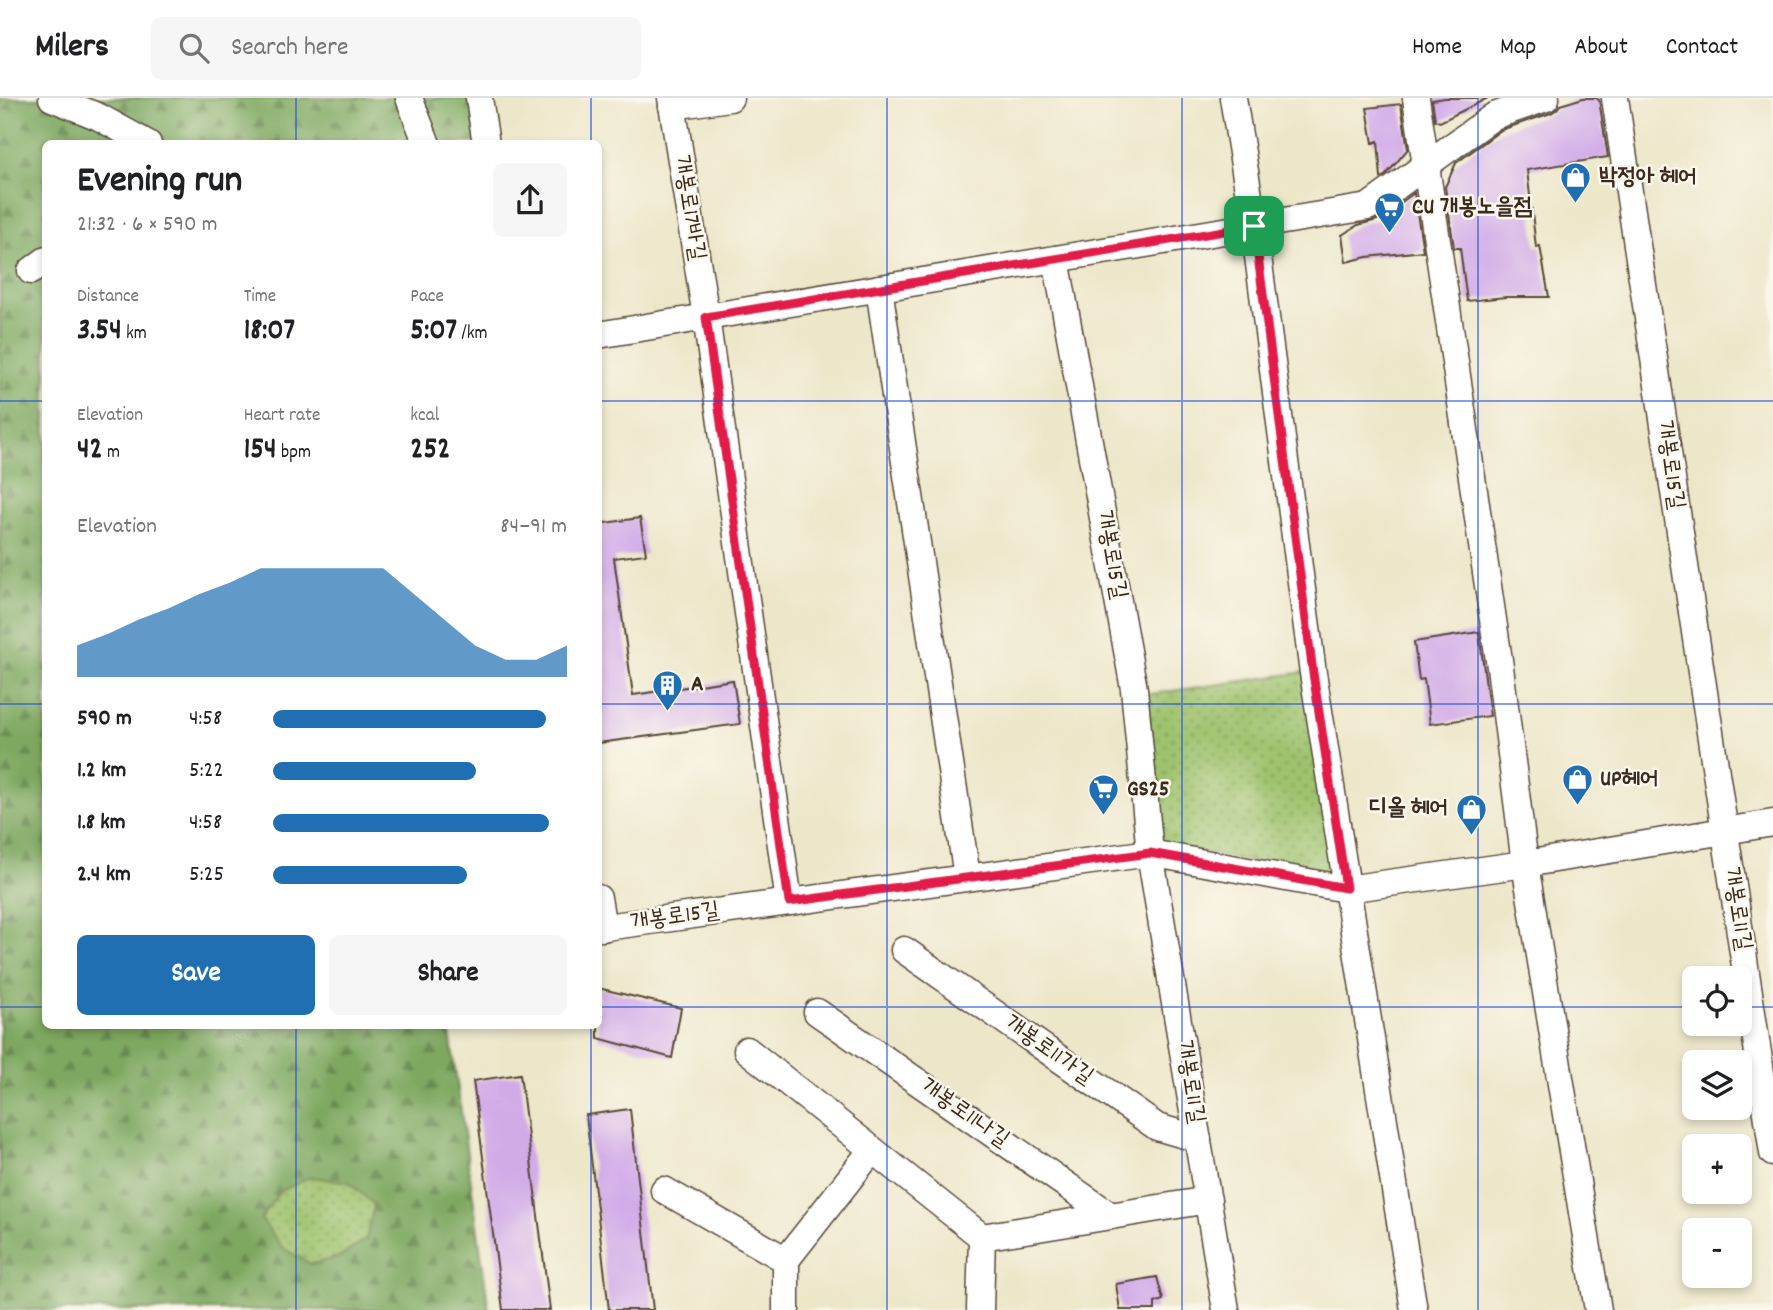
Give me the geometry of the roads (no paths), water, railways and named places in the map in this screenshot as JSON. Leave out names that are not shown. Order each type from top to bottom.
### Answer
[{"type":"street","points":[[52,98],[99,117],[141,140]]},
{"type":"street","points":[[409,98],[425,140]]},
{"type":"street","points":[[480,98],[485,140]]},
{"type":"street","points":[[671,102],[730,98]]},
{"type":"street","points":[[1233,98],[1254,226],[1313,673],[1414,1310]]},
{"type":"street","points":[[1416,98],[1500,667],[1525,864],[1598,1310]]},
{"type":"street","points":[[602,334],[1368,207],[1494,116],[1546,98]]},
{"type":"street","name":"개봉로15길","points":[[1615,98],[1724,831]]},
{"type":"street","name":"개봉로17바길","points":[[671,102],[706,317]]},
{"type":"street","name":"개봉로15길","points":[[1056,259],[1134,689],[1150,853]]},
{"type":"street","points":[[879,288],[967,877]]},
{"type":"street","points":[[706,317],[789,902]]},
{"type":"street","name":"개봉로15길","points":[[602,928],[1150,853],[1346,888],[1525,864],[1773,824]]},
{"type":"street","name":"개봉로11길","points":[[1724,831],[1773,1153]]},
{"type":"street","name":"개봉로11길","points":[[1150,853],[1226,1310]]},
{"type":"street","name":"개봉로11가길","points":[[904,950],[1157,1127],[1198,1139]]},
{"type":"street","name":"개봉로11나길","points":[[817,1012],[1111,1216]]},
{"type":"street","points":[[747,1050],[982,1237],[1208,1200]]},
{"type":"street","points":[[786,1310],[786,1260],[872,1150]]},
{"type":"street","points":[[664,1190],[786,1260]]},
{"type":"street","points":[[981,1310],[982,1237]]},
{"type":"place","name":"박정아 헤어","points":[[1576,205]]},
{"type":"place","name":"CU 개봉노을점","points":[[1389,235]]},
{"type":"place","name":"A","points":[[668,712]]},
{"type":"place","name":"UP헤어","points":[[1577,807]]},
{"type":"place","name":"GS25","points":[[1104,817]]},
{"type":"place","name":"디올 헤어","points":[[1471,836]]}]
